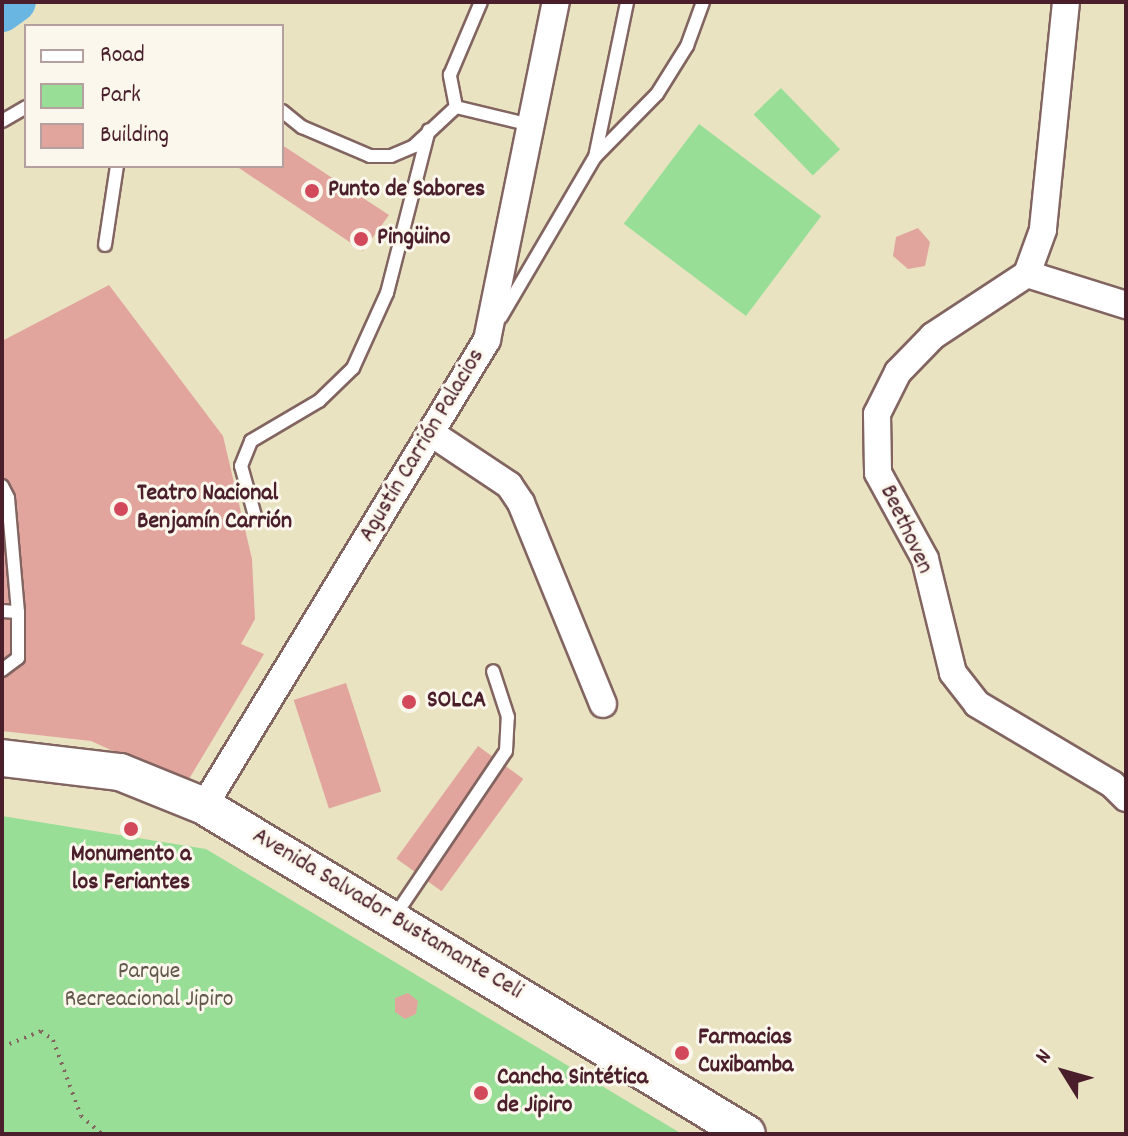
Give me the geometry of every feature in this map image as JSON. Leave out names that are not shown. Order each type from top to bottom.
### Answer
[{"type":"main road","name":"Avenida Salvador Bustamante Celi","points":[[2,758],[120,772],[204,806],[394,917],[747,1134]]},
{"type":"street","name":"Agustín Carrión Palacios","points":[[204,806],[487,340],[556,2]]},
{"type":"street","points":[[1066,2],[1043,230],[1027,274],[1126,305]]},
{"type":"street","name":"Beethoven","points":[[1027,274],[933,336],[898,372],[877,414],[878,473],[925,559],[953,673],[977,704],[1112,784],[1126,798]]},
{"type":"street","points":[[431,433],[509,485],[521,503],[603,704]]},
{"type":"lane","points":[[456,107],[450,75],[481,2]]},
{"type":"lane","points":[[595,157],[627,2]]},
{"type":"lane","points":[[487,340],[595,157],[657,94],[687,46],[703,2]]},
{"type":"lane","points":[[456,107],[531,125]]},
{"type":"lane","points":[[284,113],[302,127],[370,156],[391,156],[414,146],[456,107]]},
{"type":"lane","points":[[2,121],[24,108]]},
{"type":"lane","points":[[255,516],[241,466],[251,441],[319,401],[353,368],[387,293],[429,130]]},
{"type":"lane","points":[[105,245],[117,168]]},
{"type":"lane","points":[[2,670],[18,658],[18,612],[8,548],[3,482]]},
{"type":"lane","points":[[2,611],[18,612]]},
{"type":"lane","points":[[394,917],[506,751],[508,717],[493,671]]},
{"type":"path","points":[[2,1047],[41,1031],[53,1040],[81,1116],[102,1134]]},
{"type":"green space","points":[[781,88],[840,149],[813,176],[754,114]]},
{"type":"green space","points":[[699,124],[821,216],[746,316],[624,224]]},
{"type":"green space","name":"Parque Recreacional Jipiro","points":[[2,816],[206,849],[682,1134],[2,1134]]},
{"type":"building","name":"Punto de Sabores","points":[[284,146],[389,215],[363,251],[239,168],[284,168]]},
{"type":"building","points":[[918,228],[930,242],[925,266],[908,269],[893,256],[896,237]]},
{"type":"building","name":"Teatro Nacional Benjamín Carrión","points":[[109,285],[223,436],[252,559],[255,619],[241,644],[264,654],[186,784],[91,741],[2,731],[2,341]]},
{"type":"building","points":[[346,683],[381,791],[329,808],[294,700]]},
{"type":"building","points":[[478,746],[523,779],[442,891],[396,858]]},
{"type":"building","points":[[408,993],[418,1001],[416,1014],[405,1019],[395,1012],[395,998]]},
{"type":"waterway","points":[[2,12],[16,2]]},
{"type":"place","name":"Punto de Sabores","points":[[312,191]]},
{"type":"place","name":"Pingüino","points":[[361,239]]},
{"type":"place","name":"Teatro Nacional Benjamín Carrión","points":[[121,509]]},
{"type":"place","name":"SOLCA","points":[[409,702]]},
{"type":"place","name":"Monumento a los Feriantes","points":[[131,829]]},
{"type":"place","name":"Farmacias Cuxibamba","points":[[682,1053]]},
{"type":"place","name":"Cancha Sintética de Jipiro","points":[[481,1093]]}]
